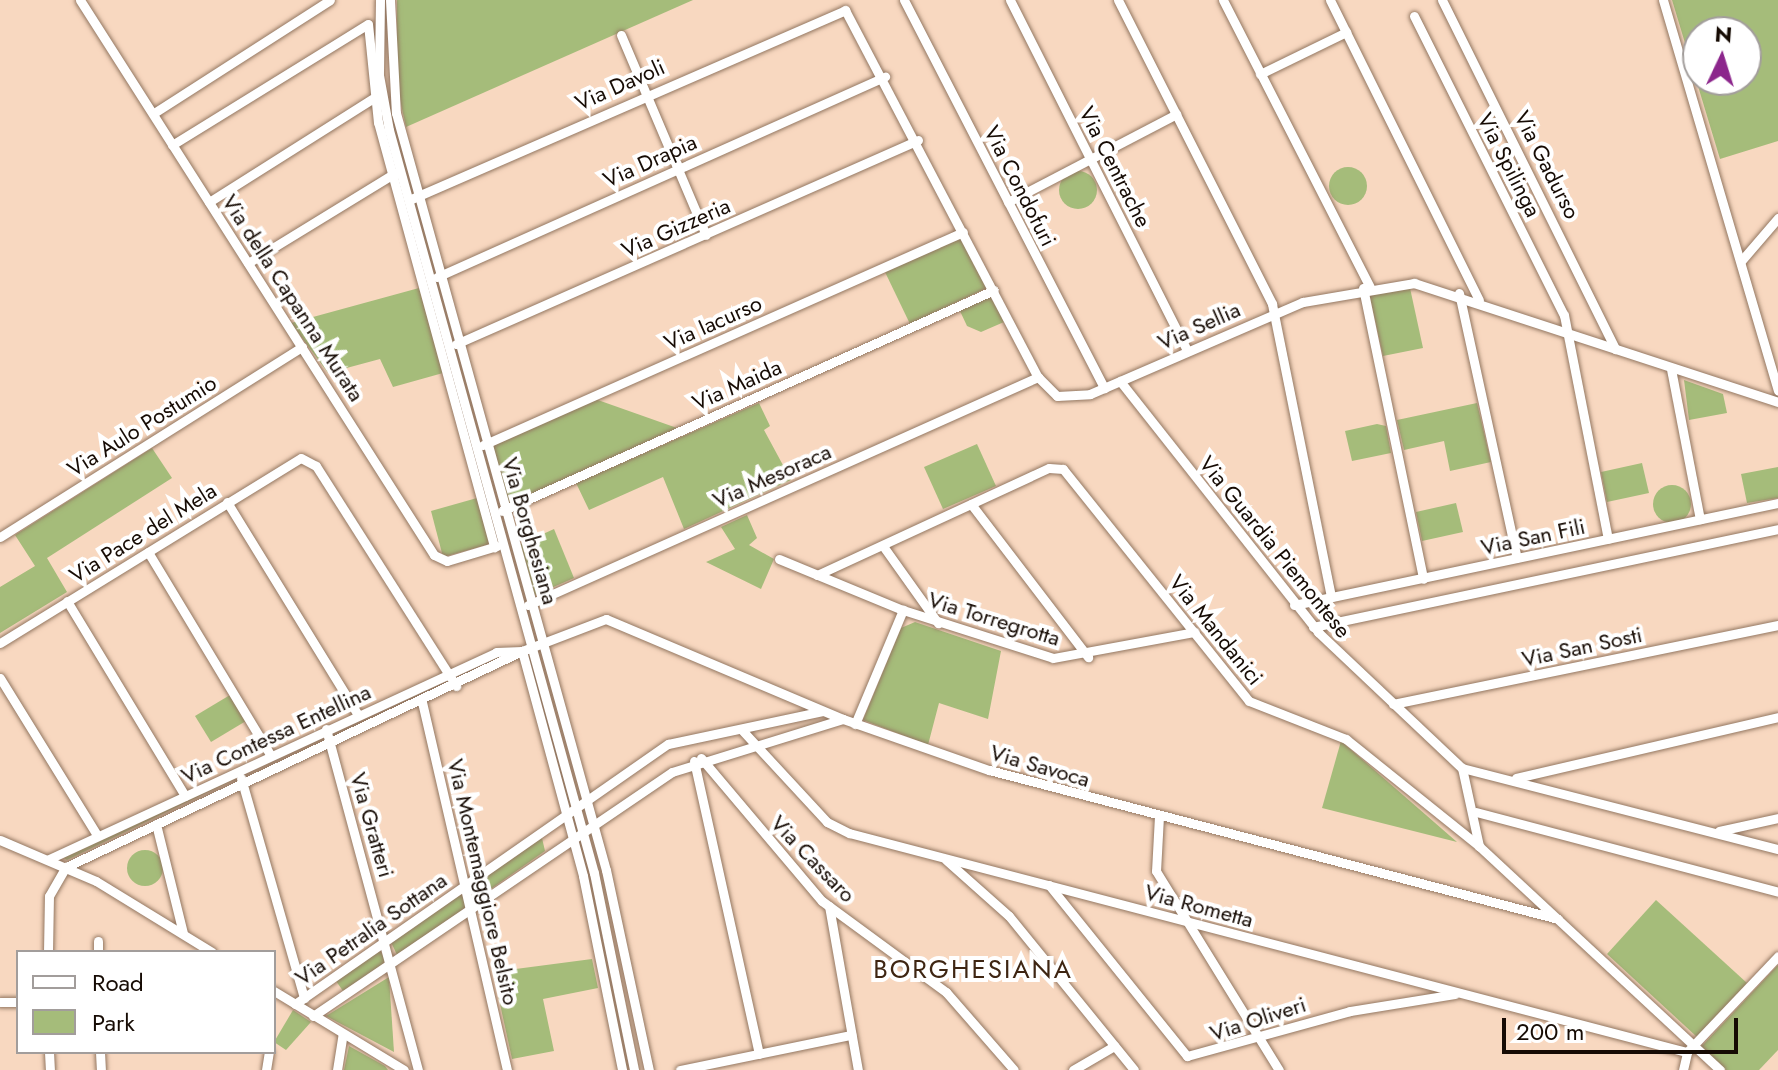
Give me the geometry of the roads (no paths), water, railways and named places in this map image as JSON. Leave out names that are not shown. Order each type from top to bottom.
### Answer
[{"type":"street","name":"Via della Capanna Murata","points":[[80,0],[435,557],[447,561],[499,546]]},
{"type":"street","points":[[154,113],[330,0]]},
{"type":"street","name":"Via Borghesiana","points":[[380,0],[396,172],[414,198],[441,275],[500,512],[531,604],[532,647],[565,814],[622,1070]]},
{"type":"street","name":"Via Borghesiana","points":[[390,0],[391,115],[449,347],[482,446]]},
{"type":"street","name":"Via Condofuri","points":[[904,0],[1104,388]]},
{"type":"street","name":"Via Centrache","points":[[1010,0],[1187,351]]},
{"type":"street","points":[[1118,0],[1272,313],[1331,597]]},
{"type":"street","points":[[1223,0],[1367,288],[1423,579]]},
{"type":"street","points":[[1330,0],[1479,300]]},
{"type":"street","name":"Via Gadurso","points":[[1442,0],[1615,349]]},
{"type":"street","points":[[1663,0],[1776,371],[1778,413]]},
{"type":"street","name":"Via Davoli","points":[[414,198],[646,93],[848,11],[885,77]]},
{"type":"street","name":"Via Spilinga","points":[[1414,16],[1567,332],[1608,539]]},
{"type":"street","name":"Via Borghesiana","points":[[172,145],[366,23],[372,99],[396,172],[499,546],[521,608],[582,832],[634,1070]]},
{"type":"street","points":[[1260,74],[1346,32]]},
{"type":"street","points":[[621,35],[706,235]]},
{"type":"street","points":[[885,77],[1038,377]]},
{"type":"street","name":"Via Drapia","points":[[431,280],[885,77]]},
{"type":"street","points":[[209,202],[372,99]]},
{"type":"street","points":[[1008,202],[1176,114]]},
{"type":"street","name":"Via Gizzeria","points":[[449,347],[918,140]]},
{"type":"street","points":[[248,263],[396,172]]},
{"type":"street","points":[[1741,261],[1778,218]]},
{"type":"street","name":"Via Iacurso","points":[[482,446],[963,232]]},
{"type":"street","name":"Via Sellia","points":[[1038,377],[1066,398],[1104,388],[1272,313],[1367,288],[1419,283],[1459,293],[1671,369],[1778,396]]},
{"type":"street","name":"Via Maida","points":[[500,512],[994,290]]},
{"type":"street","points":[[1459,293],[1517,558]]},
{"type":"street","name":"Via Aulo Postumio","points":[[0,537],[302,347]]},
{"type":"street","points":[[1671,369],[1700,519]]},
{"type":"street","name":"Via Mesoraca","points":[[521,608],[1038,377]]},
{"type":"street","name":"Via Guardia Piemontese","points":[[1120,381],[1313,627],[1462,768],[1476,812],[1479,846]]},
{"type":"street","name":"Via Pace del Mela","points":[[0,643],[227,502],[306,459],[449,674]]},
{"type":"street","name":"Via Mandanici","points":[[817,575],[1049,468],[1063,469],[1257,707],[1344,737],[1479,846],[1691,1049],[1720,1070]]},
{"type":"street","points":[[227,502],[358,715]]},
{"type":"street","name":"Via San Fili","points":[[1294,605],[1778,503]]},
{"type":"street","points":[[971,504],[1088,657]]},
{"type":"street","name":"Via Borghesiana","points":[[499,546],[500,512]]},
{"type":"street","name":"Via San Fili","points":[[1313,627],[1778,529]]},
{"type":"street","points":[[883,546],[938,623]]},
{"type":"street","points":[[148,552],[270,754]]},
{"type":"street","points":[[779,559],[903,610]]},
{"type":"street","points":[[67,601],[185,796]]},
{"type":"street","name":"Via Torregrotta","points":[[855,724],[903,610],[1041,655],[1088,657],[1195,632]]},
{"type":"street","name":"Via Savoca","points":[[532,647],[593,621],[619,620],[855,724],[1159,816],[1558,919]]},
{"type":"street","name":"Via San Sosti","points":[[1393,704],[1778,625]]},
{"type":"street","name":"Via Borghesiana","points":[[532,647],[593,825],[649,1070]]},
{"type":"street","name":"Via Contessa Entellina","points":[[49,859],[270,754],[499,651],[532,647]]},
{"type":"street","name":"Via Contessa Entellina","points":[[66,867],[456,686],[532,647]]},
{"type":"street","points":[[449,674],[456,686]]},
{"type":"street","points":[[0,678],[97,835]]},
{"type":"street","name":"Via Montemaggiore Belsito","points":[[422,702],[474,908],[507,1070]]},
{"type":"street","points":[[585,800],[672,742],[823,711]]},
{"type":"street","points":[[1512,779],[1778,717]]},
{"type":"street","points":[[593,825],[698,759],[843,719]]},
{"type":"street","name":"Via Gratteri","points":[[326,729],[392,963],[418,1070]]},
{"type":"street","name":"Via Rometta","points":[[741,729],[833,826],[944,858],[1463,993],[1691,1049]]},
{"type":"street","points":[[698,759],[759,1054]]},
{"type":"street","name":"Via Cassaro","points":[[698,759],[829,906],[949,994],[1014,1070]]},
{"type":"street","points":[[1462,768],[1778,849]]},
{"type":"street","points":[[239,769],[300,1001],[313,1016],[399,1069]]},
{"type":"street","name":"Via Petralia Sottana","points":[[300,1001],[585,800]]},
{"type":"street","points":[[1476,812],[1778,892]]},
{"type":"street","points":[[1159,816],[1153,863],[1279,1070]]},
{"type":"street","points":[[1714,832],[1778,818]]},
{"type":"street","points":[[156,824],[183,933]]},
{"type":"street","name":"Via Petralia Sottana","points":[[313,1016],[593,825]]},
{"type":"street","points":[[0,840],[66,867],[209,950]]},
{"type":"street","points":[[944,858],[1009,916],[1134,1070]]},
{"type":"street","points":[[48,950],[49,896],[66,867]]},
{"type":"street","name":"Via Oliveri","points":[[1049,885],[1184,1055],[1359,1009],[1463,993]]},
{"type":"street","points":[[829,906],[858,1070]]},
{"type":"street","points":[[98,941],[98,950]]},
{"type":"street","points":[[1683,1070],[1691,1049],[1778,956]]},
{"type":"street","points":[[276,992],[300,1001]]},
{"type":"street","points":[[337,1070],[343,1034]]},
{"type":"street","points":[[680,1070],[851,1035]]},
{"type":"street","points":[[1073,1070],[1114,1046]]},
{"type":"district","name":"BORGHESIANA","points":[[973,970]]}]
